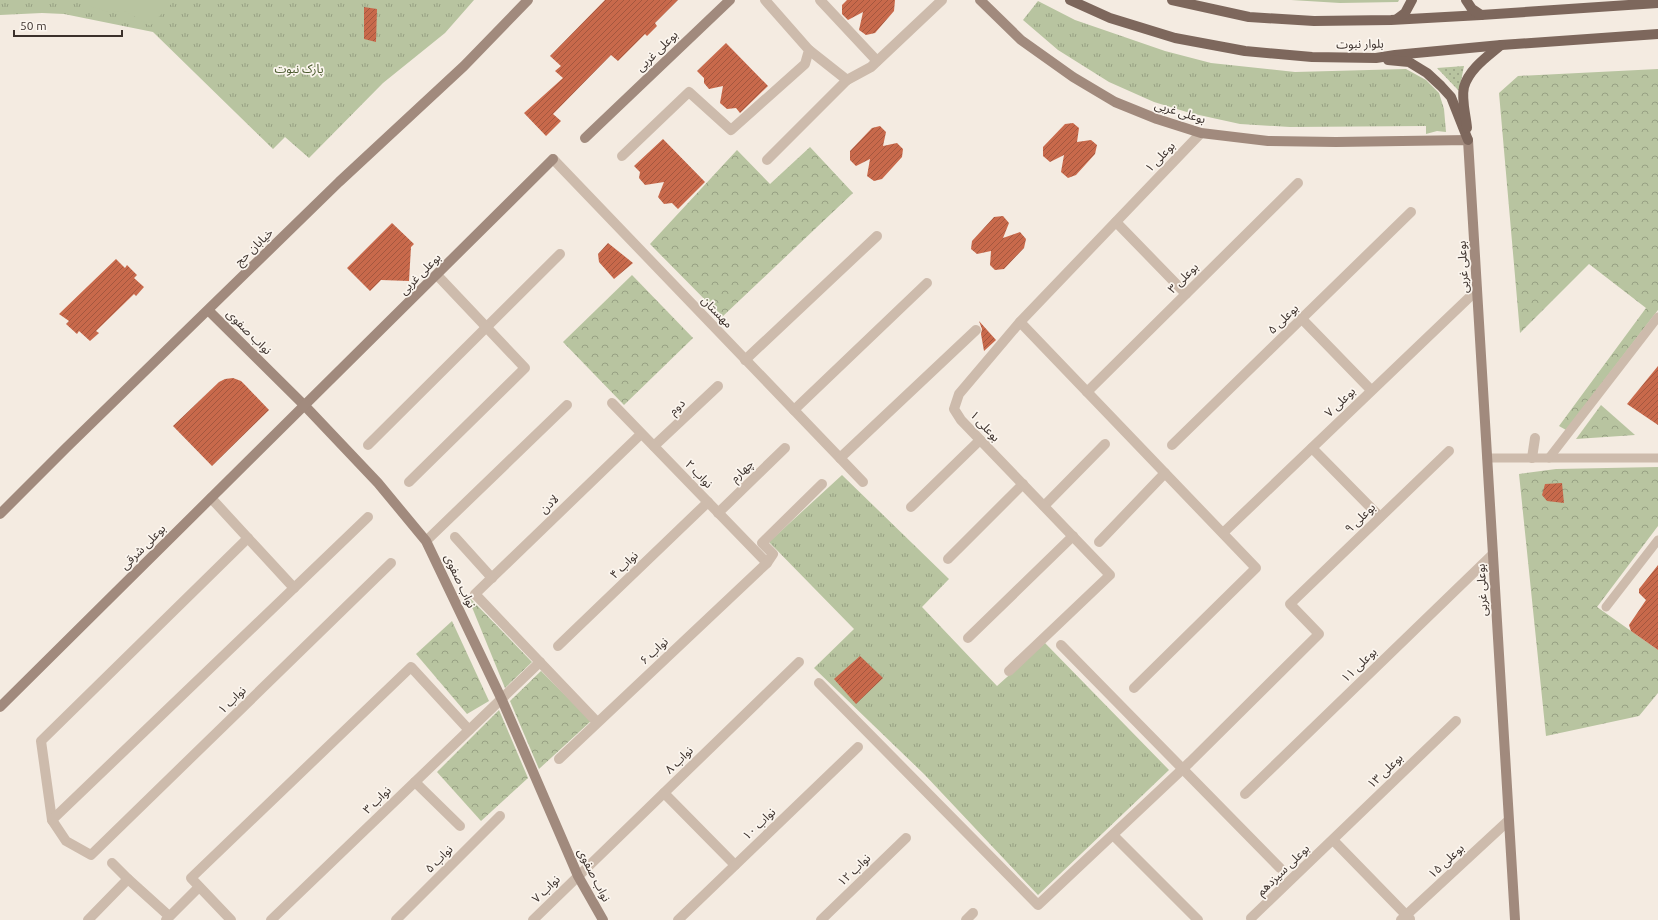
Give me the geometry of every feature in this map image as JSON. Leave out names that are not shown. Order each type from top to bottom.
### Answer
[{"type":"main road","name":"بلوار نبوت","points":[[1070,0],[1110,18],[1175,38],[1245,51],[1312,57],[1376,58],[1501,45],[1658,34]]},
{"type":"main road","name":"بلوار نبوت","points":[[1172,0],[1249,17],[1314,21],[1482,15],[1658,3]]},
{"type":"main road","points":[[1397,19],[1405,13],[1412,0]]},
{"type":"main road","points":[[1466,0],[1472,9],[1482,15]]},
{"type":"main road","points":[[1468,140],[1464,88],[1470,73],[1501,45]]},
{"type":"main road","points":[[1376,58],[1410,62],[1427,73],[1451,97],[1468,140]]},
{"type":"street","name":"خیابان حج","points":[[0,514],[71,442],[340,182],[464,66],[528,0]]},
{"type":"street","name":"بوعلی غربی","points":[[585,138],[730,0]]},
{"type":"street","points":[[764,0],[809,50],[847,80]]},
{"type":"street","points":[[820,0],[877,61]]},
{"type":"street","points":[[767,160],[847,80],[871,67],[942,0]]},
{"type":"street","name":"بوعلی غربی","points":[[980,0],[1021,40],[1072,77],[1115,102],[1157,119],[1201,133],[1268,141],[1336,142],[1468,140],[1515,920]]},
{"type":"street","points":[[622,156],[689,92],[732,130],[805,64],[809,50]]},
{"type":"street","name":"بوعلی ۱","points":[[1009,671],[1110,575],[961,420],[954,410],[959,394],[1020,322],[1201,133]]},
{"type":"street","name":"بوعلی غربی","points":[[305,406],[553,159]]},
{"type":"street","name":"مهستان","points":[[553,159],[863,482]]},
{"type":"street","name":"بوعلی ۳","points":[[1087,392],[1298,183]]},
{"type":"street","name":"بوعلی ۵","points":[[1172,445],[1412,212]]},
{"type":"street","points":[[1116,222],[1186,294]]},
{"type":"street","points":[[746,360],[877,236]]},
{"type":"street","points":[[368,445],[560,254]]},
{"type":"street","points":[[409,482],[526,368],[437,275]]},
{"type":"street","points":[[794,410],[927,283]]},
{"type":"street","name":"بوعلی ۷","points":[[1223,533],[1477,290]]},
{"type":"street","name":"نواب صفوی","points":[[209,310],[305,406],[378,483],[426,541],[502,700],[578,876],[603,920]]},
{"type":"street","points":[[1302,319],[1371,390]]},
{"type":"street","points":[[1020,322],[1256,568],[1134,688]]},
{"type":"street","points":[[840,458],[976,330]]},
{"type":"street","name":"دوم","points":[[654,446],[718,386]]},
{"type":"street","name":"نواب ۲","points":[[612,403],[767,563]]},
{"type":"street","points":[[426,541],[567,405]]},
{"type":"street","name":"بوعلی شرقی","points":[[0,707],[305,406]]},
{"type":"street","name":"لادن","points":[[540,662],[475,594],[641,434]]},
{"type":"street","points":[[1532,458],[1535,438]]},
{"type":"street","points":[[911,507],[980,440]]},
{"type":"street","points":[[1044,506],[1105,444]]},
{"type":"street","name":"چهارم","points":[[718,513],[785,448]]},
{"type":"street","points":[[1312,448],[1380,517]]},
{"type":"street","name":"بوعلی ۹","points":[[1182,769],[1319,634],[1290,604],[1449,451]]},
{"type":"street","points":[[1098,542],[1165,473]]},
{"type":"street","points":[[767,563],[773,554],[762,543],[822,484]]},
{"type":"street","points":[[948,559],[1023,484]]},
{"type":"street","points":[[211,498],[294,588]]},
{"type":"street","name":"نواب ۴","points":[[558,646],[708,502]]},
{"type":"street","points":[[52,820],[368,518]]},
{"type":"street","points":[[968,638],[1073,536]]},
{"type":"street","points":[[455,537],[492,578]]},
{"type":"street","points":[[52,820],[40,741],[248,538]]},
{"type":"street","name":"بوعلی ۱۱","points":[[1244,794],[1493,554]]},
{"type":"street","name":"نواب ۱","points":[[52,820],[66,841],[91,855],[391,563]]},
{"type":"street","name":"نواب ۶","points":[[559,759],[767,563]]},
{"type":"street","points":[[1061,645],[1280,868]]},
{"type":"street","points":[[502,700],[540,662],[597,722]]},
{"type":"street","name":"نواب ۸","points":[[578,876],[799,662]]},
{"type":"street","points":[[231,920],[191,878],[411,667],[469,730]]},
{"type":"street","points":[[819,683],[1038,906],[1182,769]]},
{"type":"street","name":"نواب ۳","points":[[270,920],[502,700]]},
{"type":"street","name":"بوعلی ۱۳","points":[[1333,840],[1456,721]]},
{"type":"street","name":"نواب ۱۰","points":[[678,920],[858,747]]},
{"type":"street","points":[[415,782],[460,826]]},
{"type":"street","points":[[664,793],[735,865]]},
{"type":"street","name":"نواب ۵","points":[[396,920],[500,816]]},
{"type":"street","name":"بوعلی ۱۵","points":[[1406,918],[1508,821]]},
{"type":"street","points":[[1113,834],[1198,920]]},
{"type":"street","name":"نواب ۱۲","points":[[821,920],[906,838]]},
{"type":"street","points":[[1333,840],[1406,918]]},
{"type":"street","name":"بوعلی سیزدهم","points":[[1252,918],[1333,840]]},
{"type":"street","points":[[112,863],[167,918],[199,887]]},
{"type":"street","name":"نواب ۷","points":[[533,920],[578,876]]},
{"type":"street","points":[[88,920],[128,879]]},
{"type":"lane","points":[[1549,458],[1658,317]]},
{"type":"lane","points":[[1487,458],[1658,458]]},
{"type":"lane","points":[[1606,607],[1658,540]]},
{"type":"green space","name":"پارک نبوت","points":[[0,0],[474,0],[445,33],[383,83],[309,158],[285,137],[273,149],[153,32],[64,14],[42,13],[0,15]]},
{"type":"green space","points":[[93,0],[175,0],[150,26],[127,12],[105,11],[88,5]]},
{"type":"green space","points":[[1291,0],[1399,0],[1398,2],[1340,3]]},
{"type":"green space","points":[[1038,1],[1075,20],[1165,51],[1211,63],[1295,72],[1406,69],[1426,80],[1439,93],[1444,109],[1446,132],[1437,131],[1426,134],[1426,126],[1290,127],[1240,124],[1190,113],[1154,102],[1109,82],[1058,50],[1023,20]]},
{"type":"green space","points":[[1464,66],[1459,91],[1437,68]]},
{"type":"green space","points":[[1658,69],[1658,310],[1566,430],[1559,426],[1646,308],[1589,264],[1520,333],[1499,93],[1518,76]]},
{"type":"green space","points":[[810,147],[853,193],[722,317],[650,244],[737,150],[770,184]]},
{"type":"green space","points":[[632,275],[693,338],[624,405],[563,342]]},
{"type":"green space","points":[[1601,405],[1635,435],[1576,439]]},
{"type":"green space","points":[[1658,467],[1658,526],[1597,607],[1658,650],[1658,693],[1639,716],[1546,736],[1519,474],[1556,469]]},
{"type":"green space","points":[[842,475],[949,579],[922,607],[997,686],[1045,643],[1169,770],[1038,895],[924,774],[814,668],[854,629],[769,542]]},
{"type":"green space","points":[[467,595],[532,662],[505,688]]},
{"type":"green space","points":[[452,621],[489,701],[467,714],[416,654]]},
{"type":"green space","points":[[541,671],[591,721],[539,769],[510,701]]},
{"type":"green space","points":[[499,710],[528,778],[481,821],[437,772]]},
{"type":"building","points":[[605,0],[678,0],[655,23],[657,26],[647,36],[645,34],[618,61],[611,55],[553,114],[561,121],[546,136],[524,113],[563,78],[555,71],[561,66],[550,56]]},
{"type":"building","points":[[847,0],[895,0],[894,11],[875,33],[866,35],[859,30],[863,12],[848,20],[842,14],[842,5]]},
{"type":"building","points":[[364,7],[377,9],[376,42],[364,39]]},
{"type":"building","points":[[726,43],[768,86],[740,113],[736,108],[727,109],[720,103],[723,86],[709,89],[704,83],[704,78],[697,71]]},
{"type":"building","points":[[1073,123],[1079,128],[1077,142],[1091,140],[1097,145],[1095,154],[1076,175],[1068,178],[1061,172],[1064,155],[1050,162],[1043,156],[1043,147],[1065,124]]},
{"type":"building","points":[[880,126],[886,132],[883,146],[897,143],[903,149],[902,157],[882,179],[874,181],[867,176],[870,159],[856,166],[850,160],[850,151],[872,128]]},
{"type":"building","points":[[663,139],[705,182],[678,209],[672,203],[664,204],[658,197],[664,182],[645,185],[639,178],[640,172],[634,166]]},
{"type":"building","points":[[1003,216],[1009,223],[1003,238],[1020,232],[1026,239],[1024,248],[1004,269],[995,270],[990,265],[991,251],[977,254],[971,249],[972,241],[994,217]]},
{"type":"building","points":[[392,223],[414,244],[411,247],[409,281],[381,280],[370,291],[347,268]]},
{"type":"building","points":[[608,243],[633,263],[614,279],[599,262],[598,254]]},
{"type":"building","points":[[116,259],[125,268],[127,265],[137,275],[134,278],[144,287],[136,296],[134,294],[96,331],[99,333],[90,341],[79,331],[77,334],[66,324],[69,321],[59,314]]},
{"type":"building","points":[[979,321],[996,340],[984,351],[981,334],[982,329]]},
{"type":"building","points":[[1658,366],[1658,425],[1627,404]]},
{"type":"building","points":[[233,378],[241,381],[269,410],[212,466],[173,426],[219,382],[225,379]]},
{"type":"building","points":[[1562,483],[1564,503],[1547,501],[1542,495],[1545,484]]},
{"type":"building","points":[[1658,565],[1658,650],[1631,631],[1629,625],[1646,600],[1639,593],[1639,589]]},
{"type":"building","points":[[860,656],[883,678],[856,704],[834,679]]}]
